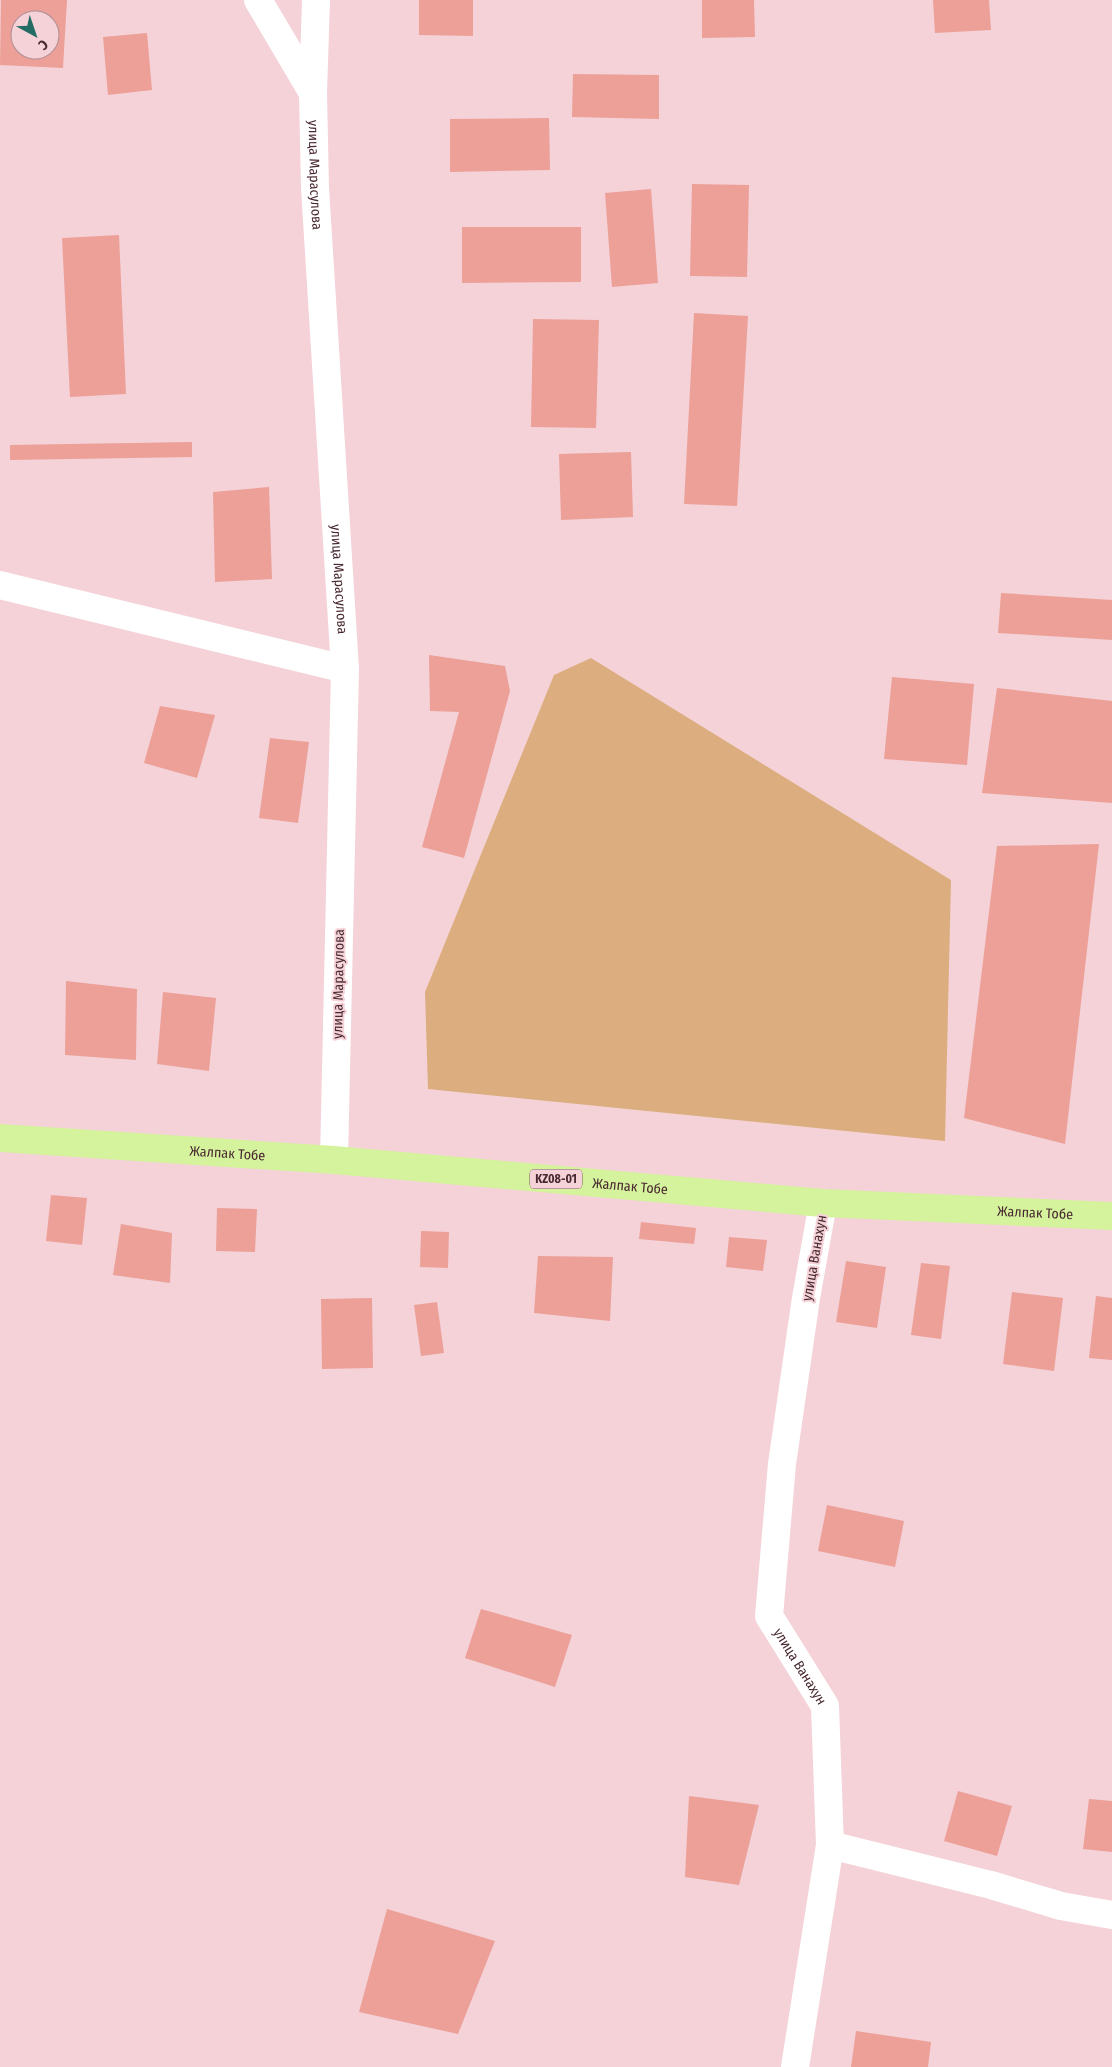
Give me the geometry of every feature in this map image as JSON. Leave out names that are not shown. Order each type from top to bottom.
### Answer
[{"type":"main road","name":"Жалпак Тобе","points":[[0,1138],[334,1160],[824,1203],[1112,1216]]},
{"type":"street","points":[[258,0],[313,93]]},
{"type":"street","name":"улица Марасулова","points":[[316,0],[313,93],[315,188],[345,669],[334,1160]]},
{"type":"street","points":[[0,585],[345,669]]},
{"type":"street","name":"улица Ванахун","points":[[795,2067],[830,1845],[825,1706],[769,1616],[782,1464],[806,1298],[824,1203]]},
{"type":"street","points":[[830,1845],[991,1885],[1061,1906],[1112,1915]]},
{"type":"shaded area","points":[[591,658],[951,880],[945,1141],[428,1089],[425,992],[554,675]]},
{"type":"building","points":[[1,0],[67,0],[63,68],[0,65]]},
{"type":"building","points":[[419,0],[473,0],[473,36],[419,35]]},
{"type":"building","points":[[702,0],[754,0],[755,37],[702,38]]},
{"type":"building","points":[[933,0],[989,0],[991,30],[935,33]]},
{"type":"building","points":[[147,33],[152,90],[108,95],[103,37]]},
{"type":"building","points":[[573,74],[659,75],[659,119],[572,117]]},
{"type":"building","points":[[549,118],[550,170],[450,172],[450,119]]},
{"type":"building","points":[[692,184],[749,185],[747,277],[690,276]]},
{"type":"building","points":[[651,189],[658,283],[612,287],[605,193]]},
{"type":"building","points":[[462,227],[581,227],[581,282],[462,283]]},
{"type":"building","points":[[119,235],[126,394],[70,397],[62,238]]},
{"type":"building","points":[[694,313],[748,316],[737,506],[684,504]]},
{"type":"building","points":[[533,319],[599,320],[596,428],[531,427]]},
{"type":"building","points":[[192,442],[192,457],[10,460],[10,445]]},
{"type":"building","points":[[631,452],[633,517],[561,520],[559,454]]},
{"type":"building","points":[[269,487],[272,579],[215,582],[213,492]]},
{"type":"building","points":[[1001,593],[1112,600],[1112,640],[998,633]]},
{"type":"building","points":[[429,655],[505,666],[510,691],[464,858],[422,847],[459,712],[430,711]]},
{"type":"building","points":[[892,677],[974,684],[967,765],[884,759]]},
{"type":"building","points":[[997,688],[1112,701],[1112,803],[982,793]]},
{"type":"building","points":[[160,706],[215,715],[197,778],[144,763]]},
{"type":"building","points":[[270,738],[309,742],[298,823],[259,818]]},
{"type":"building","points":[[1099,844],[1065,1144],[964,1118],[997,846]]},
{"type":"building","points":[[66,981],[137,989],[136,1060],[65,1055]]},
{"type":"building","points":[[163,992],[216,998],[209,1071],[157,1064]]},
{"type":"building","points":[[51,1195],[87,1198],[82,1245],[46,1241]]},
{"type":"building","points":[[217,1208],[257,1209],[255,1252],[216,1251]]},
{"type":"building","points":[[641,1222],[696,1228],[694,1244],[639,1239]]},
{"type":"building","points":[[121,1224],[172,1233],[170,1283],[113,1275]]},
{"type":"building","points":[[421,1231],[449,1232],[448,1268],[420,1267]]},
{"type":"building","points":[[729,1237],[767,1240],[763,1271],[726,1267]]},
{"type":"building","points":[[538,1256],[613,1257],[610,1321],[534,1313]]},
{"type":"building","points":[[846,1261],[886,1267],[877,1328],[836,1322]]},
{"type":"building","points":[[921,1263],[950,1266],[941,1339],[911,1335]]},
{"type":"building","points":[[1012,1292],[1063,1298],[1054,1371],[1003,1364]]},
{"type":"building","points":[[1096,1296],[1112,1298],[1112,1360],[1089,1358]]},
{"type":"building","points":[[372,1298],[373,1368],[322,1369],[321,1299]]},
{"type":"building","points":[[437,1302],[444,1353],[421,1356],[414,1305]]},
{"type":"building","points":[[827,1505],[904,1521],[895,1567],[818,1551]]},
{"type":"building","points":[[481,1609],[572,1635],[555,1687],[465,1658]]},
{"type":"building","points":[[958,1791],[1012,1806],[997,1856],[944,1841]]},
{"type":"building","points":[[689,1796],[759,1805],[739,1885],[685,1877]]},
{"type":"building","points":[[1089,1799],[1112,1801],[1112,1852],[1083,1849]]},
{"type":"building","points":[[387,1909],[495,1941],[458,2034],[359,2012]]},
{"type":"building","points":[[856,2031],[931,2042],[928,2067],[851,2067]]}]
